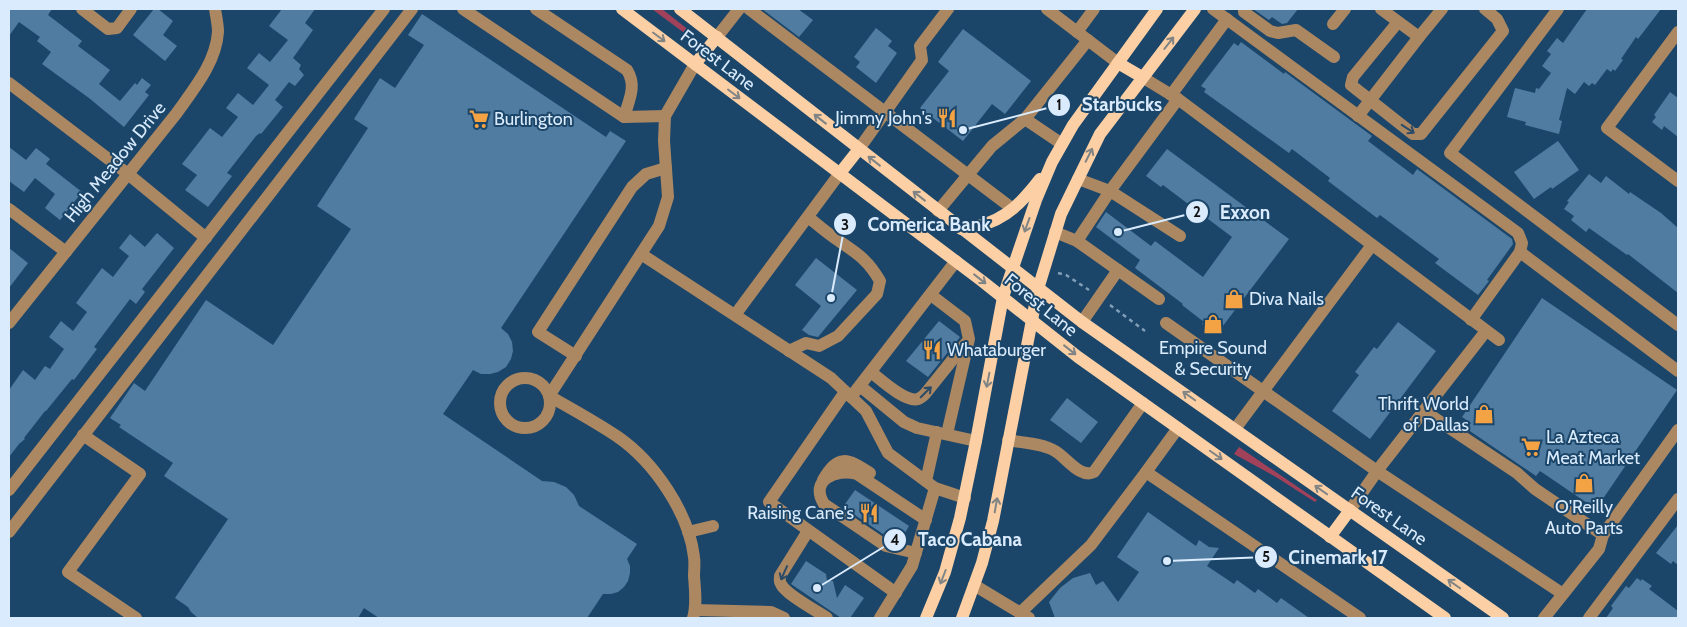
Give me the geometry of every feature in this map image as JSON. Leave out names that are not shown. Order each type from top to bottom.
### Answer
[{"type":"main road","name":"Forest Lane","points":[[622,9],[956,261],[1078,357],[1445,618]]},
{"type":"main road","name":"Forest Lane","points":[[680,9],[1082,322],[1350,510],[1495,616]]},
{"type":"main road","points":[[961,229],[974,228],[995,222],[1013,209],[1031,191],[1052,162],[1073,125],[1157,9]]},
{"type":"main road","points":[[962,618],[982,563],[993,521],[1031,320],[1038,289],[1061,214],[1100,134],[1195,9]]},
{"type":"main road","points":[[695,64],[717,37]]},
{"type":"main road","points":[[1118,63],[1142,77]]},
{"type":"main road","points":[[840,174],[859,149]]},
{"type":"main road","points":[[926,618],[945,572],[964,498],[1003,297],[1033,209],[1052,162]]},
{"type":"main road","points":[[1330,537],[1350,510]]},
{"type":"street","points":[[82,9],[108,29],[117,28],[131,9]]},
{"type":"street","name":"High Meadow Drive","points":[[9,323],[176,114],[199,81],[214,54],[218,25],[215,9]]},
{"type":"street","points":[[9,490],[384,9]]},
{"type":"street","points":[[9,532],[412,9]]},
{"type":"street","points":[[463,9],[624,117],[665,116]]},
{"type":"street","points":[[536,9],[627,70],[632,78],[633,86],[624,117]]},
{"type":"street","points":[[717,37],[739,9]]},
{"type":"street","points":[[749,9],[1013,209]]},
{"type":"street","points":[[859,149],[922,60],[920,46],[948,9]]},
{"type":"street","points":[[1047,9],[1118,63]]},
{"type":"street","points":[[1077,32],[1094,9]]},
{"type":"street","points":[[1213,9],[1518,233],[1522,243],[1520,252],[1472,320]]},
{"type":"street","points":[[1244,9],[1244,12],[1270,31],[1278,33],[1296,30],[1334,57]]},
{"type":"street","points":[[1334,24],[1345,9]]},
{"type":"street","points":[[1381,9],[1419,37]]},
{"type":"street","points":[[1358,116],[1442,9]]},
{"type":"street","points":[[1398,22],[1353,77],[1350,85],[1413,134],[1421,134],[1503,31],[1498,19],[1485,9]]},
{"type":"street","points":[[1558,9],[1450,153],[1678,325]]},
{"type":"street","points":[[1077,241],[1227,19]]},
{"type":"street","points":[[1678,33],[1607,128],[1678,181]]},
{"type":"street","points":[[938,211],[992,146],[1025,119],[1088,40]]},
{"type":"street","points":[[694,614],[694,556],[688,532],[674,501],[661,480],[620,438],[549,396],[659,226],[668,196],[664,141],[665,116],[695,64]]},
{"type":"street","points":[[1142,77],[1175,97],[1499,340]]},
{"type":"street","points":[[9,82],[128,174],[206,238]]},
{"type":"street","points":[[1025,119],[1062,144]]},
{"type":"street","points":[[576,356],[538,332],[632,187],[646,174],[666,168]]},
{"type":"street","points":[[735,315],[840,174]]},
{"type":"street","points":[[1078,179],[1110,191],[1180,236]]},
{"type":"street","points":[[9,209],[66,252]]},
{"type":"street","points":[[789,351],[806,343],[819,346],[838,336],[876,294],[880,281],[872,268],[857,252],[808,217]]},
{"type":"street","points":[[1055,232],[1077,241],[1159,298]]},
{"type":"street","points":[[1235,429],[1372,245]]},
{"type":"street","points":[[1520,252],[1678,371]]},
{"type":"street","points":[[642,254],[831,378],[866,411],[888,453],[930,484],[964,498]]},
{"type":"street","points":[[896,592],[769,502],[848,394],[860,386],[956,261]]},
{"type":"street","points":[[1082,322],[1118,270]]},
{"type":"street","points":[[880,618],[912,566],[927,516],[930,484],[942,433],[969,339],[964,321],[931,295]]},
{"type":"street","points":[[1166,323],[1377,471],[1563,594]]},
{"type":"street","points":[[1350,510],[1377,471],[1486,331]]},
{"type":"street","points":[[871,372],[902,395],[910,399],[918,399],[925,394],[969,339]]},
{"type":"street","points":[[860,386],[904,422],[917,428],[976,441]]},
{"type":"street","points":[[1008,440],[1048,448],[1055,451],[1082,472],[1089,474],[1094,472],[1143,403]]},
{"type":"street","points":[[1424,411],[1517,473],[1535,489],[1603,535]]},
{"type":"street","points":[[974,585],[1024,616],[1091,545],[1178,428]]},
{"type":"street","points":[[1544,618],[1599,549],[1603,535],[1678,430]]},
{"type":"street","points":[[83,435],[140,474],[68,572],[136,618]]},
{"type":"street","points":[[916,553],[886,546],[824,504],[819,495],[819,488],[827,477],[850,472],[857,474],[927,516]]},
{"type":"street","points":[[1146,472],[1360,618]]},
{"type":"street","points":[[1589,618],[1678,499]]},
{"type":"street","points":[[688,532],[713,526]]},
{"type":"street","points":[[808,531],[780,576],[781,585],[788,592],[827,618]]},
{"type":"street","points":[[694,614],[771,612],[784,618]]},
{"type":"street","points":[[694,614],[727,618]]},
{"type":"shaded area","points":[[652,9],[662,9],[690,31],[687,35]]},
{"type":"shaded area","points":[[1239,447],[1317,500],[1315,502],[1276,477],[1234,454]]},
{"type":"building","points":[[9,9],[52,9],[48,15],[82,41],[78,46],[110,70],[99,84],[120,101],[135,83],[137,85],[142,78],[151,85],[145,92],[149,95],[124,127],[89,98],[42,64],[51,52],[37,41],[40,37],[19,22],[9,36]]},
{"type":"building","points":[[154,9],[158,9],[173,21],[163,35],[177,46],[165,61],[133,35]]},
{"type":"building","points":[[282,9],[315,9],[305,23],[313,30],[293,58],[301,65],[299,69],[304,75],[295,86],[289,82],[275,100],[283,107],[261,134],[256,136],[227,173],[232,176],[208,207],[185,190],[197,175],[182,164],[210,128],[222,137],[238,117],[226,108],[238,93],[253,105],[269,85],[247,68],[259,53],[270,62],[288,40],[269,26]]},
{"type":"building","points":[[762,9],[798,9],[813,20],[799,37]]},
{"type":"building","points":[[1253,9],[1298,9],[1287,23],[1282,24],[1272,17],[1269,20]]},
{"type":"building","points":[[1587,9],[1661,9],[1638,39],[1636,37],[1615,71],[1613,69],[1611,72],[1607,69],[1595,85],[1592,83],[1589,86],[1584,82],[1575,94],[1567,88],[1559,120],[1562,121],[1559,134],[1525,125],[1526,122],[1507,117],[1515,88],[1535,93],[1536,88],[1539,89],[1551,73],[1542,66],[1551,54],[1547,51],[1557,38],[1563,43]]},
{"type":"building","points":[[422,14],[606,137],[610,131],[626,141],[501,328],[508,334],[512,342],[513,351],[506,367],[490,374],[481,374],[473,370],[443,414],[542,481],[554,482],[566,487],[574,495],[579,506],[637,544],[627,559],[630,566],[628,581],[618,592],[603,594],[587,618],[379,618],[364,608],[358,618],[198,618],[188,607],[175,598],[228,519],[164,476],[173,463],[119,427],[121,425],[110,418],[134,383],[145,391],[206,300],[273,345],[351,229],[317,206],[368,128],[354,119],[380,78],[395,88],[424,45],[408,35]]},
{"type":"building","points":[[876,28],[892,41],[888,46],[897,53],[876,83],[856,67],[860,62],[854,57]]},
{"type":"building","points":[[963,29],[1031,81],[1005,114],[992,104],[963,141],[920,108],[949,71],[938,62]]},
{"type":"building","points":[[1241,42],[1372,136],[1368,141],[1413,175],[1417,169],[1512,239],[1513,244],[1478,295],[1435,263],[1439,259],[1380,215],[1377,218],[1328,181],[1330,178],[1292,149],[1289,153],[1204,92],[1206,89],[1201,86],[1234,43],[1238,46]]},
{"type":"building","points":[[1670,92],[1678,98],[1678,137],[1664,126],[1662,130],[1652,122],[1656,117],[1654,115]]},
{"type":"building","points":[[1558,141],[1579,170],[1534,199],[1514,172]]},
{"type":"building","points":[[9,147],[26,160],[36,148],[50,159],[46,164],[82,192],[60,220],[45,208],[55,194],[35,178],[24,192],[9,181]]},
{"type":"building","points":[[1167,149],[1289,239],[1216,335],[1202,324],[1204,322],[1183,304],[1135,268],[1140,260],[1096,227],[1106,212],[1151,246],[1155,241],[1203,277],[1232,237],[1163,185],[1161,187],[1146,176]]},
{"type":"building","points":[[1589,174],[1601,183],[1606,176],[1629,194],[1630,192],[1661,213],[1678,228],[1678,293],[1628,254],[1589,228],[1586,232],[1571,220],[1574,216],[1564,209],[1569,202],[1567,201]]},
{"type":"building","points":[[157,233],[174,248],[142,289],[145,292],[136,304],[130,299],[94,347],[97,349],[74,380],[72,379],[9,457],[9,390],[23,370],[35,380],[45,366],[50,369],[64,349],[49,337],[61,321],[73,331],[87,312],[76,303],[102,268],[113,277],[129,256],[119,248],[130,234],[145,247]]},
{"type":"building","points":[[9,248],[28,263],[9,288]]},
{"type":"building","points":[[816,258],[857,290],[818,337],[809,335],[802,330],[821,306],[795,285]]},
{"type":"building","points":[[1542,298],[1677,390],[1596,509],[1540,471],[1536,476],[1467,429],[1471,423],[1462,417]]},
{"type":"building","name":"Whataburger","points":[[939,321],[960,337],[928,377],[906,361]]},
{"type":"building","points":[[1398,322],[1436,351],[1370,439],[1332,411],[1359,375],[1355,372],[1374,347],[1377,349]]},
{"type":"building","points":[[1067,398],[1098,422],[1081,443],[1050,420]]},
{"type":"building","name":"Raising Cane's","points":[[855,490],[909,526],[903,536],[895,531],[889,538],[843,507]]},
{"type":"building","points":[[1148,512],[1196,546],[1199,540],[1209,547],[1219,548],[1207,566],[1234,584],[1237,580],[1255,593],[1258,589],[1277,603],[1281,598],[1309,618],[1055,618],[1049,602],[1060,588],[1073,578],[1090,573],[1096,585],[1103,581],[1118,602],[1139,572],[1117,557]]},
{"type":"building","points":[[1678,525],[1678,565],[1673,561],[1671,564],[1656,553]]},
{"type":"building","points":[[806,561],[826,574],[827,581],[833,581],[837,598],[845,585],[864,598],[850,618],[841,618],[791,584]]},
{"type":"building","points":[[1637,578],[1652,586],[1649,589],[1678,611],[1678,618],[1606,618],[1613,608],[1611,606],[1626,586],[1629,588]]},
{"type":"place","name":"Jimmy John's","points":[[947,118]]},
{"type":"place","name":"Burlington","points":[[479,119]]},
{"type":"place","name":"Starbucks","points":[[963,130]]},
{"type":"place","name":"Exxon","points":[[1118,232]]},
{"type":"place","name":"Comerica Bank","points":[[831,298]]},
{"type":"place","name":"Diva Nails","points":[[1234,299]]},
{"type":"place","name":"Empire Sound & Security","points":[[1213,324]]},
{"type":"place","name":"Whataburger","points":[[932,350]]},
{"type":"place","name":"Thrift World of Dallas","points":[[1484,414]]},
{"type":"place","name":"La Azteca Meat Market","points":[[1531,447]]},
{"type":"place","name":"O'Reilly Auto Parts","points":[[1584,483]]},
{"type":"place","name":"Raising Cane's","points":[[869,513]]},
{"type":"place","name":"Cinemark 17","points":[[1167,561]]},
{"type":"place","name":"Taco Cabana","points":[[817,588]]}]
